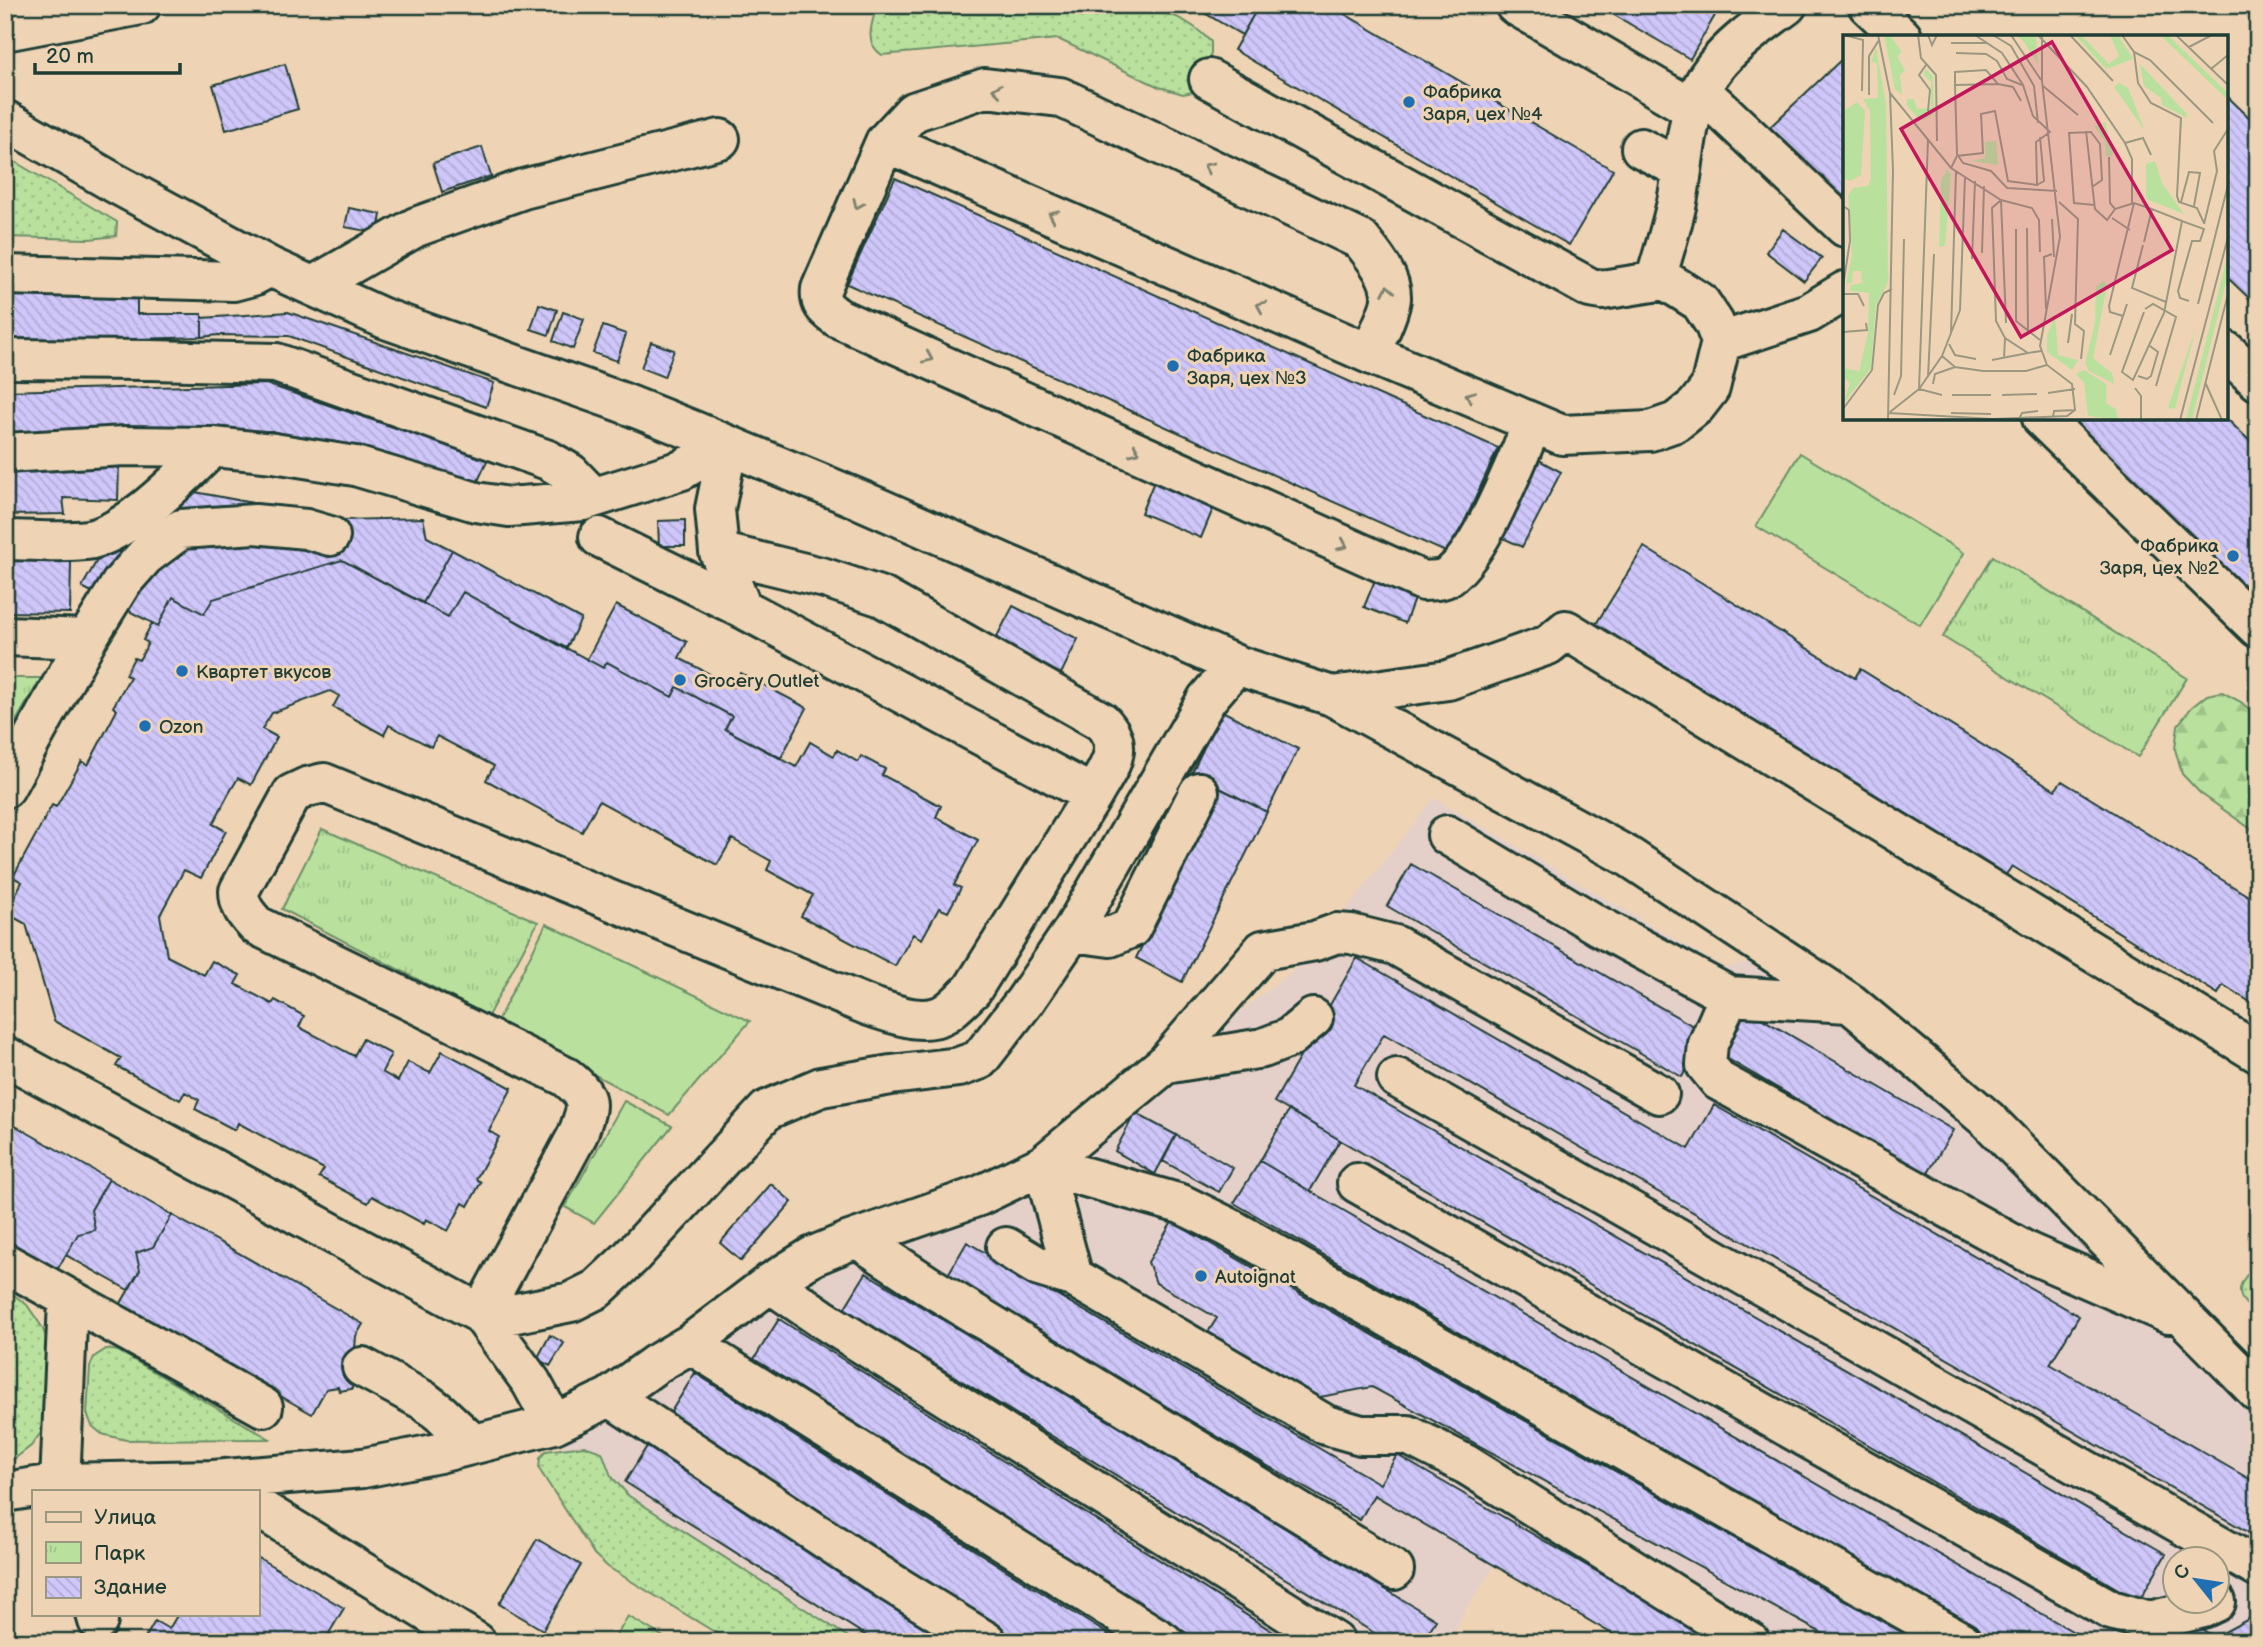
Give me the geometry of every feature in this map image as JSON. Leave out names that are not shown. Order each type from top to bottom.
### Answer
[{"type":"street","points":[[5,31],[141,5]]},
{"type":"street","points":[[1515,5],[1697,99],[1843,225]]},
{"type":"street","points":[[1209,79],[1590,288],[1602,290],[1659,282],[1657,275],[1677,201],[1681,169],[1697,99],[1714,68],[1745,37],[1787,5]]},
{"type":"street","points":[[1868,5],[1900,35]]},
{"type":"street","points":[[1370,354],[1392,299],[1376,260],[1361,240],[1060,97],[985,88],[913,112],[886,142],[826,276],[820,299],[824,307],[838,317],[1423,581],[1444,578],[1468,558],[1481,537],[1533,423]]},
{"type":"street","points":[[5,120],[270,267],[383,318],[621,402],[728,445],[863,501],[1236,665],[1332,696],[1629,857],[1850,1003],[1988,1120],[2258,1392]]},
{"type":"street","points":[[313,286],[416,227],[523,188],[720,139]]},
{"type":"street","points":[[886,142],[1562,435],[1650,431],[1676,422],[1696,406],[1710,388],[1721,342],[1714,323],[1700,302],[1657,275]]},
{"type":"street","points":[[1641,148],[1681,169]]},
{"type":"street","points":[[5,275],[234,281],[253,276],[270,267]]},
{"type":"street","points":[[1721,342],[1810,313],[1843,292]]},
{"type":"street","points":[[2228,353],[2258,382]]},
{"type":"street","points":[[5,359],[276,363],[548,460],[570,473],[593,497]]},
{"type":"street","points":[[2044,420],[2258,628]]},
{"type":"street","points":[[5,453],[125,446],[213,447],[274,453],[355,466],[476,502],[509,507],[583,501],[682,470],[728,445]]},
{"type":"street","points":[[728,445],[715,509],[719,552],[742,608]]},
{"type":"street","points":[[5,540],[89,540],[110,531],[138,514],[213,447]]},
{"type":"street","points":[[5,788],[87,639],[122,582],[145,556],[181,529],[255,524],[306,529],[330,536]]},
{"type":"street","points":[[599,537],[742,608],[1093,796]]},
{"type":"street","points":[[481,1314],[578,1134],[587,1105],[581,1089],[566,1077],[256,925],[244,912],[239,891],[292,794],[324,783],[869,1006],[906,1018],[924,1019],[945,1014],[972,990],[1093,796],[1115,754],[1114,740],[1101,721],[882,597],[825,578],[719,552]]},
{"type":"street","points":[[1332,696],[1448,680],[1548,645],[1566,630],[2258,1053]]},
{"type":"street","points":[[5,636],[87,639]]},
{"type":"street","points":[[5,1056],[481,1314],[502,1316],[571,1302],[597,1289],[630,1258],[767,1110],[821,1087],[959,1067],[979,1060],[1026,1000],[1072,932],[1207,699],[1236,665]]},
{"type":"street","points":[[1072,932],[1110,937],[1131,928],[1199,792]]},
{"type":"street","points":[[1447,835],[1597,926],[1729,996],[1850,1003]]},
{"type":"street","points":[[5,1492],[68,1486],[222,1486],[363,1468],[554,1424],[610,1397],[656,1364],[690,1344],[769,1283],[813,1256],[979,1196],[1043,1165],[1166,1064],[1263,950],[1315,941],[1337,933],[1395,945],[1659,1094]]},
{"type":"street","points":[[1729,996],[1707,1044],[1706,1065],[1719,1081],[2029,1252],[2187,1321]]},
{"type":"street","points":[[1166,1064],[1263,1048],[1289,1038],[1313,1018]]},
{"type":"street","points":[[1397,1078],[2258,1568]]},
{"type":"street","points":[[1043,1165],[1073,1277]]},
{"type":"street","points":[[1043,1165],[1181,1204],[1228,1227],[1962,1642]]},
{"type":"street","points":[[1357,1183],[2111,1610],[2150,1621],[2170,1616]]},
{"type":"street","points":[[858,1239],[929,1286],[1394,1570]]},
{"type":"street","points":[[1006,1247],[1039,1267],[1073,1277],[1326,1425],[1361,1435],[1408,1435],[1468,1465],[1750,1642]]},
{"type":"street","points":[[5,1263],[68,1301],[79,1304],[263,1408]]},
{"type":"street","points":[[769,1283],[1335,1642]]},
{"type":"street","points":[[68,1301],[68,1486]]},
{"type":"street","points":[[481,1314],[531,1382],[554,1424]]},
{"type":"street","points":[[690,1344],[1164,1642]]},
{"type":"street","points":[[362,1367],[423,1400],[473,1444]]},
{"type":"street","points":[[610,1397],[890,1582],[987,1642]]},
{"type":"street","points":[[259,1508],[476,1642]]},
{"type":"street","points":[[2232,1594],[2258,1582]]},
{"type":"shaded area","points":[[1434,798],[1725,968],[1772,956],[1961,1082],[2258,1416],[2258,1642],[1778,1642],[1541,1493],[1459,1621],[1453,1642],[820,1642],[548,1461],[674,1334],[1016,1179],[1174,1063],[1304,962]]},
{"type":"green space","points":[[877,5],[1133,7],[1166,14],[1193,26],[1211,42],[1211,54],[1193,92],[1183,94],[1159,87],[1058,39],[882,55],[876,50],[871,38],[871,26]]},
{"type":"green space","points":[[5,156],[117,222],[116,236],[89,239],[5,237]]},
{"type":"green space","points":[[1800,453],[1964,553],[1920,625],[1756,526]]},
{"type":"green space","points":[[1993,556],[2187,678],[2138,757],[1943,637]]},
{"type":"green space","points":[[5,678],[41,678],[5,740]]},
{"type":"green space","points":[[2222,692],[2241,702],[2258,717],[2258,834],[2200,793],[2182,774],[2175,749],[2178,725],[2192,707],[2207,695]]},
{"type":"green space","points":[[322,829],[538,922],[488,1016],[282,909]]},
{"type":"green space","points":[[546,924],[750,1021],[669,1115],[497,1022]]},
{"type":"green space","points":[[624,1101],[672,1126],[594,1223],[565,1207]]},
{"type":"green space","points":[[2258,1267],[2258,1316],[2242,1299],[2240,1289],[2246,1276]]},
{"type":"green space","points":[[5,1288],[27,1305],[42,1327],[54,1356],[45,1427],[31,1446],[5,1466]]},
{"type":"green space","points":[[106,1349],[118,1351],[270,1439],[126,1440],[102,1434],[92,1426],[87,1413],[90,1367],[94,1357]]},
{"type":"green space","points":[[584,1446],[602,1452],[611,1476],[629,1496],[856,1642],[731,1642],[608,1567],[594,1554],[539,1469],[540,1458],[546,1451]]},
{"type":"green space","points":[[628,1616],[672,1642],[613,1642]]},
{"type":"building","points":[[1191,5],[1259,5],[1242,35]]},
{"type":"building","name":"Фабрика Заря, цех №4","points":[[1259,5],[1329,5],[1613,170],[1569,245],[1234,50]]},
{"type":"building","points":[[1597,5],[1721,5],[1690,59]]},
{"type":"building","points":[[1843,58],[1843,199],[1770,127]]},
{"type":"building","points":[[285,64],[298,109],[226,130],[213,85]]},
{"type":"building","points":[[2228,97],[2258,126],[2258,307],[2228,278]]},
{"type":"building","points":[[482,147],[491,176],[442,192],[433,163]]},
{"type":"building","name":"Фабрика Заря, цех №3","points":[[895,178],[1498,448],[1450,554],[847,284]]},
{"type":"building","points":[[349,208],[381,214],[378,233],[345,227]]},
{"type":"building","points":[[1783,229],[1822,258],[1804,281],[1766,252]]},
{"type":"building","points":[[137,293],[137,314],[202,314],[202,337],[5,343],[5,296]]},
{"type":"building","points":[[539,304],[557,310],[549,335],[531,329]]},
{"type":"building","points":[[288,312],[494,383],[486,407],[289,336],[202,337],[202,318]]},
{"type":"building","points":[[563,312],[584,319],[573,349],[553,341]]},
{"type":"building","points":[[603,326],[626,334],[617,361],[593,353]]},
{"type":"building","points":[[651,342],[674,350],[664,377],[641,368]]},
{"type":"building","points":[[266,384],[488,459],[471,496],[272,431],[5,439],[5,391]]},
{"type":"building","name":"Фабрика Заря, цех №2","points":[[2068,420],[2228,420],[2258,449],[2258,605]]},
{"type":"building","points":[[1537,459],[1561,472],[1522,547],[1497,535]]},
{"type":"building","points":[[119,466],[118,500],[63,498],[65,514],[5,515],[5,471]]},
{"type":"building","points":[[1155,479],[1215,504],[1201,538],[1141,513]]},
{"type":"building","points":[[195,492],[342,520],[423,518],[427,537],[452,550],[423,603],[342,560],[213,599],[204,614],[173,597],[158,626],[82,587],[96,562],[147,532]]},
{"type":"building","points":[[685,520],[685,546],[659,546],[658,521]]},
{"type":"building","points":[[1644,547],[1855,678],[1860,669],[2055,790],[2062,781],[2258,902],[2258,1007],[2223,985],[2218,994],[2012,866],[2005,876],[1805,752],[1800,762],[1591,632]]},
{"type":"building","points":[[452,550],[581,619],[566,649],[463,592],[448,617],[423,603]]},
{"type":"building","points":[[5,559],[71,562],[70,613],[5,612]]},
{"type":"building","points":[[342,560],[448,617],[463,592],[603,668],[607,662],[672,697],[677,687],[732,716],[725,729],[796,767],[810,742],[834,756],[837,750],[858,762],[861,756],[885,769],[882,775],[941,806],[936,817],[978,840],[954,885],[961,888],[948,912],[939,908],[922,939],[913,934],[895,966],[801,916],[813,895],[767,870],[771,861],[732,839],[717,865],[599,801],[582,832],[486,780],[494,766],[437,736],[431,747],[389,725],[384,735],[333,707],[339,696],[330,691],[272,713],[262,729],[277,737],[251,785],[238,778],[228,795],[213,824],[226,831],[201,878],[184,870],[160,915],[167,956],[204,975],[212,961],[240,975],[235,984],[272,1004],[275,1000],[304,1016],[299,1027],[354,1056],[363,1039],[391,1054],[382,1072],[398,1081],[408,1062],[430,1073],[442,1051],[512,1088],[489,1131],[499,1137],[476,1179],[481,1182],[468,1206],[463,1203],[448,1231],[426,1219],[424,1224],[372,1196],[368,1203],[319,1177],[324,1169],[238,1123],[235,1130],[195,1109],[199,1100],[185,1092],[180,1100],[116,1066],[121,1058],[54,1021],[26,924],[6,913],[22,882],[13,877],[52,805],[56,807],[82,761],[88,765],[117,710],[113,707],[130,677],[125,675],[134,658],[139,660],[143,653],[148,643],[143,640],[152,623],[158,626],[173,597],[204,614],[213,599]]},
{"type":"building","points":[[1375,580],[1415,596],[1405,623],[1364,607]]},
{"type":"building","name":"Grocery Outlet","points":[[616,605],[687,642],[679,658],[734,687],[741,673],[807,708],[781,758],[725,729],[732,716],[677,687],[672,697],[607,662],[603,668],[587,659]]},
{"type":"building","points":[[1013,606],[1078,639],[1061,674],[995,640]]},
{"type":"building","points":[[1222,711],[1298,749],[1267,812],[1191,774]]},
{"type":"building","points":[[1220,788],[1267,812],[1182,982],[1136,958]]},
{"type":"building","points":[[1411,864],[1707,1034],[1682,1077],[1387,906]]},
{"type":"building","points":[[1357,958],[1689,1149],[1714,1105],[2079,1316],[2050,1364],[2258,1484],[2258,1538],[1384,1034],[1354,1085],[2162,1552],[2162,1561],[2139,1601],[1274,1102]]},
{"type":"building","points":[[1740,1006],[1953,1130],[1927,1175],[1714,1051]]},
{"type":"building","points":[[1289,1110],[1340,1140],[1310,1191],[1260,1161]]},
{"type":"building","points":[[1135,1113],[1176,1135],[1155,1174],[1115,1151]]},
{"type":"building","points":[[5,1120],[109,1179],[91,1210],[95,1230],[78,1234],[57,1270],[5,1240]]},
{"type":"building","points":[[1176,1135],[1233,1168],[1219,1192],[1163,1161]]},
{"type":"building","points":[[1260,1161],[2091,1642],[1994,1642],[1234,1203]]},
{"type":"building","points":[[109,1179],[172,1215],[153,1247],[136,1253],[140,1270],[128,1290],[66,1255],[78,1234],[95,1230],[91,1210]]},
{"type":"building","points":[[771,1184],[792,1202],[741,1261],[720,1243]]},
{"type":"building","points":[[172,1215],[363,1324],[356,1336],[352,1389],[326,1389],[312,1414],[120,1305],[140,1270],[136,1253],[153,1247]]},
{"type":"building","points":[[1172,1222],[1919,1642],[1838,1642],[1372,1387],[1315,1398],[1207,1334],[1217,1318],[1156,1283],[1148,1262]]},
{"type":"building","points":[[967,1242],[1380,1484],[1397,1455],[1718,1642],[1626,1642],[1374,1495],[1360,1520],[946,1278]]},
{"type":"building","points":[[866,1273],[1436,1620],[1422,1642],[1389,1642],[844,1309]]},
{"type":"building","points":[[779,1319],[1289,1642],[1201,1642],[754,1359]]},
{"type":"building","points":[[550,1335],[564,1343],[550,1366],[537,1359]]},
{"type":"building","points":[[695,1373],[1120,1642],[1016,1642],[666,1420]]},
{"type":"building","points":[[649,1443],[955,1642],[876,1642],[625,1482]]},
{"type":"building","points":[[537,1539],[581,1565],[543,1630],[499,1604]]},
{"type":"building","points":[[259,1558],[344,1608],[325,1640],[329,1642],[143,1642],[155,1621],[169,1629],[177,1616],[259,1616]]},
{"type":"building","points":[[2258,1614],[2258,1642],[2217,1642],[2215,1637]]},
{"type":"building","points":[[2192,1624],[2215,1637],[2217,1642],[2181,1642]]},
{"type":"place","name":"Фабрика Заря, цех №4","points":[[1409,102]]},
{"type":"place","name":"Фабрика Заря, цех №3","points":[[1173,366]]},
{"type":"place","name":"Фабрика Заря, цех №2","points":[[2233,556]]},
{"type":"place","name":"Квартет вкусов","points":[[182,671]]},
{"type":"place","name":"Grocery Outlet","points":[[680,680]]},
{"type":"place","name":"Ozon","points":[[145,726]]},
{"type":"place","name":"Autoignat","points":[[1201,1276]]}]
